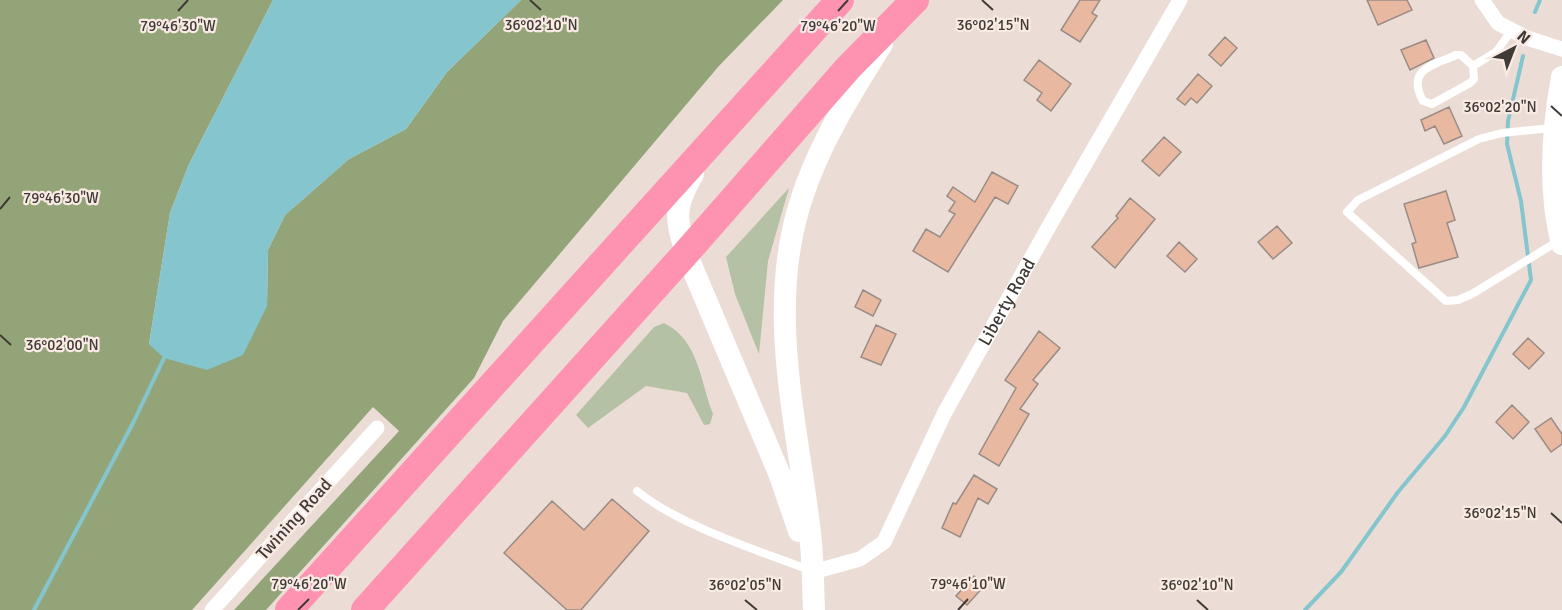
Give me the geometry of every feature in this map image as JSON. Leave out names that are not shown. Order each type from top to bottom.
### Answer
[{"type":"highway","points":[[289,610],[578,292],[672,183],[714,141],[840,0]]},
{"type":"highway","points":[[365,610],[686,253],[848,68],[906,10]]},
{"type":"street","name":"Liberty Road","points":[[813,572],[860,559],[884,542],[945,412],[1180,0]]},
{"type":"street","points":[[1482,0],[1498,23],[1527,38],[1562,49]]},
{"type":"street","points":[[814,610],[813,572],[787,360],[784,307],[788,265],[797,214],[816,159],[837,117],[906,10]]},
{"type":"street","points":[[1561,242],[1553,181],[1554,128],[1562,77]]},
{"type":"street","points":[[714,141],[679,199],[676,221],[686,253],[778,473],[813,572]]},
{"type":"street","name":"Twining Road","points":[[212,610],[377,428]]},
{"type":"lane","points":[[1473,66],[1496,52],[1512,30]]},
{"type":"lane","points":[[1456,55],[1461,55],[1473,66],[1474,79],[1470,83],[1432,104],[1423,101],[1417,82],[1418,74],[1423,70],[1456,55]]},
{"type":"lane","points":[[1554,128],[1502,133],[1479,139],[1358,200],[1347,212],[1446,301],[1458,300],[1472,294],[1530,256],[1561,242]]},
{"type":"lane","points":[[637,491],[666,511],[813,572]]},
{"type":"green space","points":[[0,0],[273,0],[189,164],[170,213],[149,344],[267,306],[268,250],[285,215],[349,159],[406,129],[447,72],[521,0],[783,0],[718,67],[503,321],[474,378],[266,610],[234,610],[399,431],[373,407],[192,610],[0,610]]},
{"type":"green space","points":[[789,188],[768,261],[759,354],[735,294],[726,257]]},
{"type":"green space","points":[[664,323],[676,330],[685,340],[697,362],[713,414],[710,424],[704,425],[687,393],[646,386],[588,428],[576,415],[654,327]]},
{"type":"water","points":[[273,0],[521,0],[447,72],[406,129],[349,159],[285,215],[268,250],[267,306],[243,355],[207,370],[164,358],[149,344],[170,213],[189,164]]},
{"type":"building","points":[[1080,0],[1100,0],[1092,13],[1097,16],[1080,42],[1061,30]]},
{"type":"building","points":[[1367,0],[1407,0],[1412,10],[1378,25]]},
{"type":"building","points":[[1225,37],[1237,48],[1221,66],[1209,55]]},
{"type":"building","points":[[1426,40],[1434,58],[1410,70],[1401,50]]},
{"type":"building","points":[[1039,60],[1071,84],[1051,111],[1037,100],[1042,93],[1024,80]]},
{"type":"building","points":[[1198,74],[1212,86],[1197,103],[1191,98],[1185,105],[1177,99]]},
{"type":"building","points":[[1449,107],[1462,136],[1444,144],[1435,126],[1425,131],[1421,120]]},
{"type":"building","points":[[1164,137],[1181,152],[1159,176],[1142,161]]},
{"type":"building","points":[[992,172],[1018,186],[1008,204],[995,197],[948,272],[913,251],[926,229],[940,237],[955,214],[949,211],[955,202],[947,196],[953,187],[975,202]]},
{"type":"building","points":[[1446,191],[1455,220],[1447,223],[1458,257],[1419,268],[1412,244],[1416,242],[1404,204]]},
{"type":"building","points":[[1130,198],[1155,219],[1115,268],[1092,247],[1118,218],[1116,216]]},
{"type":"building","points":[[1277,226],[1292,243],[1273,259],[1258,242]]},
{"type":"building","points":[[1179,242],[1197,259],[1185,272],[1167,256]]},
{"type":"building","points":[[863,290],[881,300],[873,316],[855,307]]},
{"type":"building","points":[[876,325],[896,334],[881,365],[861,357]]},
{"type":"building","points":[[1039,331],[1060,348],[1033,380],[1038,384],[1020,409],[1029,414],[999,466],[979,454],[1016,388],[1005,380]]},
{"type":"building","points":[[1528,338],[1544,353],[1529,369],[1513,354]]},
{"type":"building","points":[[1512,405],[1529,422],[1513,439],[1496,422]]},
{"type":"building","points":[[1551,418],[1562,434],[1562,444],[1551,452],[1535,429]]},
{"type":"building","points":[[974,475],[997,489],[988,504],[978,498],[960,537],[942,528],[953,503],[956,504]]},
{"type":"building","points":[[612,499],[649,531],[581,610],[567,610],[504,553],[552,501],[584,530]]},
{"type":"building","points":[[974,576],[985,585],[967,605],[956,596]]},
{"type":"waterway","points":[[1535,12],[1540,0]]},
{"type":"waterway","points":[[1305,610],[1341,572],[1398,492],[1445,436],[1464,407],[1531,280],[1521,201],[1507,144],[1508,121],[1523,56]]},
{"type":"waterway","points":[[34,610],[133,423],[166,354]]}]
